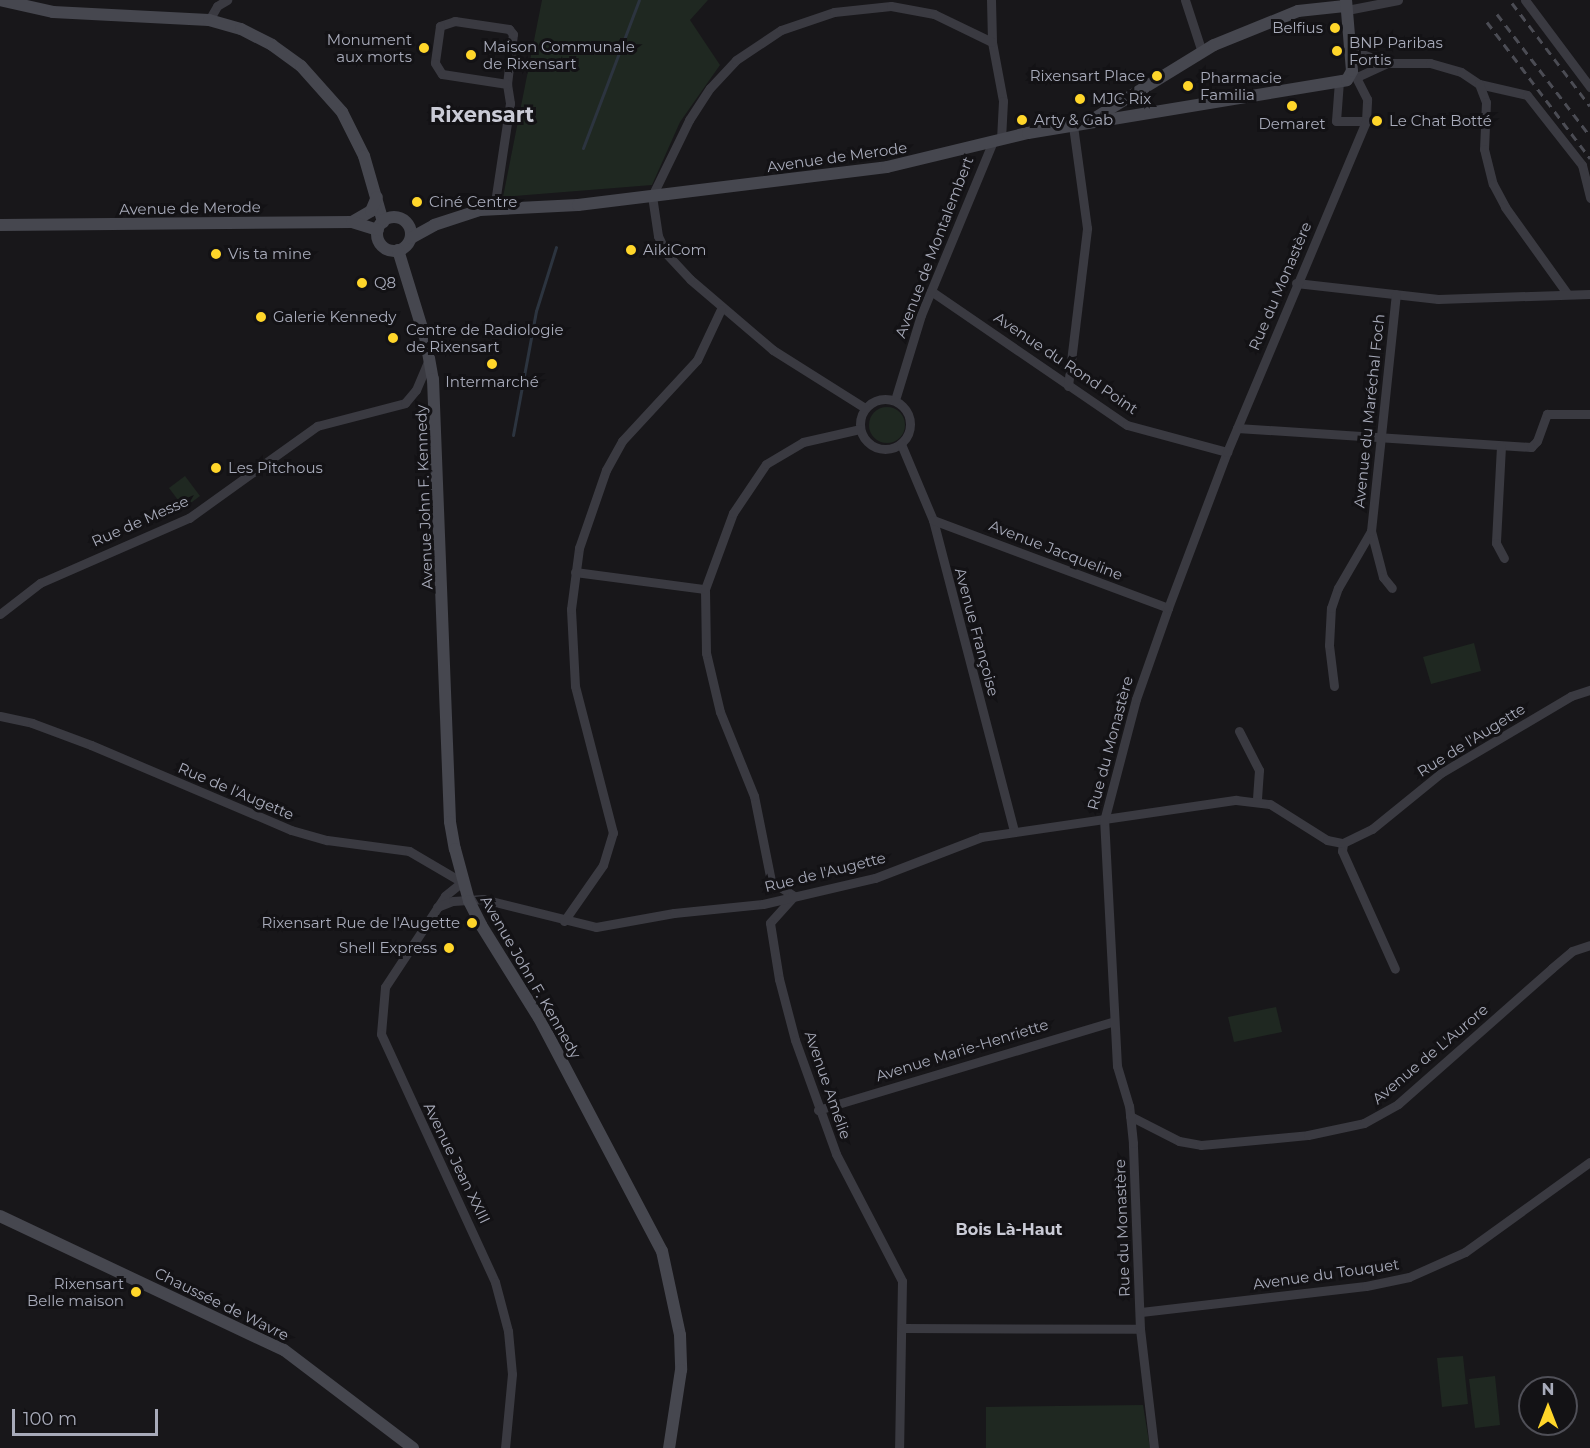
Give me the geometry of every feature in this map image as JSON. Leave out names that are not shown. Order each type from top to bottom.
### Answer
[{"type":"street","points":[[0,0],[53,12],[208,20],[272,45],[323,87],[356,138],[377,195],[380,226],[384,247],[398,250],[411,238],[408,224],[403,219],[396,217],[380,226]]},
{"type":"street","points":[[208,20],[227,0]]},
{"type":"street","name":"Avenue de Montalembert","points":[[895,400],[931,291],[997,140],[1003,101],[992,42],[991,0]]},
{"type":"street","points":[[1185,0],[1202,52]]},
{"type":"street","points":[[1087,124],[1202,52],[1298,11],[1398,0]]},
{"type":"street","points":[[1525,0],[1590,87]]},
{"type":"street","points":[[1339,81],[1336,121],[1366,121],[1367,99],[1354,74],[1346,5]]},
{"type":"street","points":[[865,408],[782,356],[721,309],[666,253],[658,236],[652,196],[689,120],[710,88],[736,60],[781,30],[834,12],[891,6],[934,14],[992,42]]},
{"type":"street","points":[[494,209],[510,103],[507,84],[513,34],[509,29],[455,21],[440,26],[435,63],[442,74],[507,84]]},
{"type":"street","points":[[1351,50],[1386,63],[1439,65],[1461,72],[1479,84],[1531,98],[1582,165],[1590,198]]},
{"type":"street","points":[[1354,74],[1386,63]]},
{"type":"street","name":"Avenue de Merode","points":[[411,238],[459,215],[494,209],[578,205],[887,167],[997,140],[1087,124],[1142,111],[1347,80],[1354,74]]},
{"type":"street","points":[[1479,84],[1486,102],[1484,148],[1493,184],[1505,207],[1566,292]]},
{"type":"street","points":[[1135,93],[1135,104],[1142,111]]},
{"type":"street","name":"Rue du Monastère","points":[[1154,1448],[1140,1329],[1130,1116],[1117,1066],[1104,821],[1136,699],[1168,608],[1227,452],[1296,283],[1366,121]]},
{"type":"street","points":[[1068,386],[1087,228],[1073,126]]},
{"type":"street","points":[[352,222],[371,211],[377,195]]},
{"type":"street","name":"Avenue de Merode","points":[[0,225],[352,222],[380,226]]},
{"type":"street","name":"Avenue John F. Kennedy","points":[[398,250],[430,357],[437,419],[450,822],[462,882],[469,901],[544,1029],[662,1251],[680,1335],[681,1370],[669,1448]]},
{"type":"street","points":[[1296,283],[1438,299],[1566,292],[1590,294]]},
{"type":"street","name":"Avenue du Rond Point","points":[[931,291],[1127,425],[1227,452]]},
{"type":"street","name":"Avenue du Maréchal Foch","points":[[1392,588],[1383,577],[1371,531],[1396,294]]},
{"type":"street","points":[[564,921],[603,865],[613,832],[575,686],[571,609],[579,549],[606,470],[632,429],[697,360],[721,309]]},
{"type":"street","name":"Rue de Messe","points":[[0,614],[40,583],[189,518],[317,426],[405,403],[416,390],[430,357]]},
{"type":"street","points":[[895,400],[904,408],[910,423],[901,444],[876,447],[860,429],[865,408],[877,401],[895,400]]},
{"type":"street","points":[[1237,428],[1502,446],[1534,446],[1547,414],[1590,414]]},
{"type":"street","points":[[794,896],[771,881],[754,796],[716,700],[706,653],[705,589],[733,513],[766,464],[803,442],[860,429]]},
{"type":"street","name":"Avenue Françoise","points":[[901,444],[933,520],[1014,831]]},
{"type":"street","points":[[1502,446],[1496,543],[1498,554],[1504,558]]},
{"type":"street","name":"Avenue Jacqueline","points":[[933,520],[1168,608]]},
{"type":"street","name":"Avenue du Maréchal Foch","points":[[1334,686],[1329,645],[1332,608],[1343,578],[1371,531]]},
{"type":"street","points":[[575,572],[705,589]]},
{"type":"street","name":"Rue de l'Augette","points":[[469,901],[483,899],[564,921],[596,927],[794,896],[875,878],[950,846],[1014,831],[1104,821],[1224,802],[1257,800],[1283,810],[1327,840],[1343,843],[1372,828],[1441,773],[1571,696],[1590,690]]},
{"type":"street","name":"Rue de l'Augette","points":[[0,716],[32,723],[91,745],[291,830],[327,840],[409,851],[462,882]]},
{"type":"street","points":[[1239,730],[1259,770],[1257,800]]},
{"type":"street","points":[[1343,843],[1342,851],[1395,969]]},
{"type":"street","name":"Avenue Jean XXIII","points":[[462,882],[437,907],[385,987],[381,1034],[388,1058],[487,1258],[498,1291],[508,1331],[512,1374],[505,1448]]},
{"type":"street","name":"Avenue Amélie","points":[[794,896],[770,923],[779,979],[818,1110],[836,1154],[903,1281],[902,1328]]},
{"type":"street","points":[[437,907],[453,901],[469,901]]},
{"type":"street","name":"Avenue de L'Aurore","points":[[1130,1116],[1179,1141],[1202,1145],[1308,1135],[1364,1123],[1398,1104],[1572,951],[1590,945]]},
{"type":"street","name":"Avenue Marie-Henriette","points":[[818,1110],[1114,1021]]},
{"type":"street","name":"Avenue du Touquet","points":[[1141,1312],[1366,1286],[1409,1277],[1465,1252],[1590,1162]]},
{"type":"street","name":"Chaussée de Wavre","points":[[0,1216],[284,1350],[413,1448]]},
{"type":"street","points":[[899,1448],[902,1328],[1140,1329]]},
{"type":"shaded area","points":[[542,0],[708,0],[690,20],[720,65],[680,122],[652,185],[503,197]]},
{"type":"shaded area","points":[[887,407],[899,413],[905,425],[899,437],[887,443],[875,437],[869,425],[875,413]]},
{"type":"shaded area","points":[[185,476],[200,496],[184,508],[169,488]]},
{"type":"shaded area","points":[[1474,643],[1481,671],[1431,684],[1423,657]]},
{"type":"shaded area","points":[[1276,1007],[1282,1032],[1234,1042],[1228,1017]]},
{"type":"shaded area","points":[[1463,1356],[1468,1404],[1442,1407],[1437,1358]]},
{"type":"shaded area","points":[[1495,1376],[1500,1425],[1475,1428],[1469,1379]]},
{"type":"shaded area","points":[[1143,1405],[1150,1448],[986,1448],[986,1407]]},
{"type":"waterway","points":[[583,148],[639,0]]},
{"type":"waterway","points":[[513,435],[536,311],[556,247]]},
{"type":"railway","points":[[1512,3],[1590,106]]},
{"type":"railway","points":[[1497,14],[1590,136]]},
{"type":"railway","points":[[1487,22],[1590,158]]},
{"type":"place","name":"Belfius","points":[[1335,28]]},
{"type":"place","name":"Monument aux morts","points":[[424,48]]},
{"type":"place","name":"BNP Paribas Fortis","points":[[1337,51]]},
{"type":"place","name":"Maison Communale de Rixensart","points":[[471,55]]},
{"type":"place","name":"Rixensart Place","points":[[1157,76]]},
{"type":"place","name":"Pharmacie Familia","points":[[1188,86]]},
{"type":"place","name":"MJC Rix","points":[[1080,99]]},
{"type":"place","name":"Demaret","points":[[1292,106]]},
{"type":"place","name":"Arty & Gab","points":[[1022,120]]},
{"type":"place","name":"Le Chat Botté","points":[[1377,121]]},
{"type":"place","name":"Ciné Centre","points":[[417,202]]},
{"type":"place","name":"AikiCom","points":[[631,250]]},
{"type":"place","name":"Vis ta mine","points":[[216,254]]},
{"type":"place","name":"Q8","points":[[362,283]]},
{"type":"place","name":"Galerie Kennedy","points":[[261,317]]},
{"type":"place","name":"Centre de Radiologie de Rixensart","points":[[393,338]]},
{"type":"place","name":"Intermarché","points":[[492,364]]},
{"type":"place","name":"Les Pitchous","points":[[216,468]]},
{"type":"place","name":"Rixensart Rue de l'Augette","points":[[472,923]]},
{"type":"place","name":"Shell Express","points":[[449,948]]},
{"type":"place","name":"Rixensart Belle maison","points":[[136,1292]]},
{"type":"district","name":"Rixensart","points":[[482,115]]},
{"type":"district","name":"Bois Là-Haut","points":[[1009,1230]]}]
